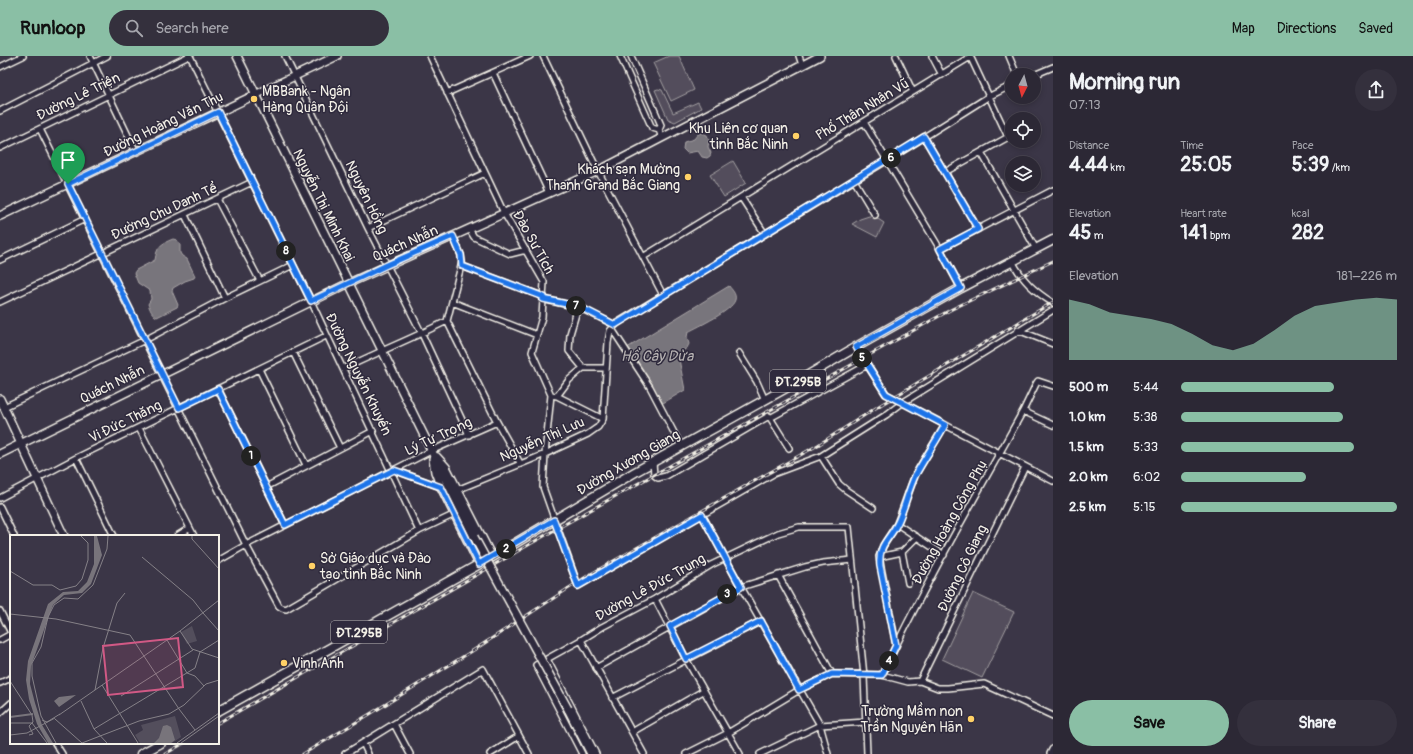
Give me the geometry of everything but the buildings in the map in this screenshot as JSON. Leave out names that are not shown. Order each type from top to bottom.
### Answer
[{"type":"main road","name":"Đường Xương Giang","points":[[219,710],[492,557],[653,462],[765,400],[856,347],[961,288],[1053,240]]},
{"type":"main road","points":[[141,754],[159,744]]},
{"type":"street","points":[[0,67],[23,56]]},
{"type":"street","points":[[90,56],[136,152]]},
{"type":"street","points":[[0,111],[107,56]]},
{"type":"street","name":"Đường Lê Triện","points":[[0,148],[190,56]]},
{"type":"street","name":"Đường Nguyễn Khuyến","points":[[190,56],[393,471],[419,531]]},
{"type":"street","name":"Nguyễn Thị Minh Khai","points":[[237,56],[474,537],[568,709],[590,754]]},
{"type":"street","name":"Nguyên Hồng","points":[[285,56],[368,228],[422,334],[469,435]]},
{"type":"street","name":"Đường Hoàng Văn Thụ","points":[[0,216],[337,56]]},
{"type":"street","name":"Đào Sư Tích","points":[[430,56],[504,213],[544,281],[542,317],[536,335],[533,354],[551,395],[543,487],[578,586],[702,515]]},
{"type":"street","points":[[447,93],[530,56]]},
{"type":"street","points":[[543,56],[598,171],[663,295]]},
{"type":"street","points":[[620,56],[652,128],[659,130]]},
{"type":"street","points":[[631,56],[661,125],[659,130],[662,138]]},
{"type":"street","points":[[799,56],[802,65]]},
{"type":"street","points":[[896,56],[913,92]]},
{"type":"street","points":[[932,56],[942,75]]},
{"type":"street","points":[[1008,56],[1014,68]]},
{"type":"street","name":"Quách Nhẫn","points":[[0,454],[348,283],[598,171],[815,57]]},
{"type":"street","points":[[970,57],[988,97],[1005,127]]},
{"type":"street","name":"Phố Thân Nhân Vũ","points":[[643,257],[970,57]]},
{"type":"street","points":[[1041,72],[1053,67]]},
{"type":"street","points":[[493,73],[549,193]]},
{"type":"street","points":[[614,327],[663,295],[886,161],[988,97],[1005,88]]},
{"type":"street","points":[[864,122],[940,249],[961,288]]},
{"type":"street","points":[[40,129],[246,545],[279,606],[286,609],[419,531],[455,514]]},
{"type":"street","points":[[924,137],[978,229]]},
{"type":"street","points":[[945,172],[1005,139]]},
{"type":"street","points":[[981,152],[1036,249]]},
{"type":"street","points":[[368,228],[485,173]]},
{"type":"street","points":[[854,180],[875,215]]},
{"type":"street","name":"Đường Chu Danh Tể","points":[[0,302],[252,182]]},
{"type":"street","points":[[940,249],[1053,190]]},
{"type":"street","points":[[741,197],[765,234]]},
{"type":"street","points":[[217,199],[260,281]]},
{"type":"street","points":[[185,215],[225,298]]},
{"type":"street","points":[[0,260],[85,219]]},
{"type":"street","points":[[469,229],[474,237],[510,254],[526,250]]},
{"type":"street","points":[[453,236],[461,255],[462,266],[447,321],[497,422],[520,463]]},
{"type":"street","points":[[1012,261],[1024,280],[1053,303]]},
{"type":"street","points":[[4,407],[145,340],[225,298],[293,265]]},
{"type":"street","points":[[462,266],[544,298],[578,307],[614,327],[682,446]]},
{"type":"street","points":[[452,302],[536,335]]},
{"type":"street","points":[[578,307],[570,334],[569,348],[571,353],[583,368]]},
{"type":"street","points":[[828,754],[820,725],[741,587],[702,515],[773,474],[821,456],[1018,330],[1053,310]]},
{"type":"street","points":[[343,369],[381,350],[422,334],[447,321]]},
{"type":"street","name":"Nguyễn Thị Lưu","points":[[457,490],[545,454],[588,434],[598,427],[603,419],[608,342],[610,331],[614,327]]},
{"type":"street","points":[[1018,330],[1053,344]]},
{"type":"street","name":"Vi Đức Thăng","points":[[0,498],[76,458],[326,336]]},
{"type":"street","points":[[856,347],[886,394],[1053,481]]},
{"type":"street","points":[[293,352],[340,448]]},
{"type":"street","points":[[739,353],[757,382],[765,400]]},
{"type":"street","points":[[653,462],[654,475],[658,478],[666,476],[768,417],[770,418],[867,365]]},
{"type":"street","points":[[557,396],[569,380],[583,368],[606,368]]},
{"type":"street","points":[[259,369],[306,465]]},
{"type":"street","name":"Đường Hoàng Công Phụ","points":[[882,675],[896,645],[1000,454],[1036,384],[1038,381],[1053,386]]},
{"type":"street","points":[[218,389],[285,525]]},
{"type":"street","points":[[551,395],[557,396],[603,419]]},
{"type":"street","points":[[0,399],[64,535]]},
{"type":"street","points":[[1023,411],[1053,426]]},
{"type":"street","points":[[770,418],[789,448]]},
{"type":"street","name":"Lý Tự Trọng","points":[[219,560],[246,545],[431,451],[497,422]]},
{"type":"street","points":[[896,645],[879,557],[883,546],[897,524],[915,475],[945,425]]},
{"type":"street","points":[[139,428],[194,535]]},
{"type":"street","points":[[266,487],[306,465],[373,432]]},
{"type":"street","points":[[431,451],[435,472],[441,487],[479,564]]},
{"type":"street","points":[[431,451],[446,467],[492,557]]},
{"type":"street","points":[[821,456],[839,484],[873,508]]},
{"type":"street","points":[[76,458],[114,535]]},
{"type":"street","name":"Đường Cô Giang","points":[[920,681],[1025,467]]},
{"type":"street","points":[[393,471],[441,487]]},
{"type":"street","points":[[0,507],[14,535]]},
{"type":"street","points":[[897,524],[944,555]]},
{"type":"street","name":"Đường Lê Đức Trung","points":[[582,754],[536,665],[602,627],[655,599],[711,565],[778,533],[800,528],[848,527],[852,560]]},
{"type":"street","points":[[179,535],[190,528]]},
{"type":"street","points":[[879,557],[902,552],[916,537]]},
{"type":"street","points":[[902,552],[908,583]]},
{"type":"street","points":[[596,668],[741,587],[778,574],[817,564],[852,560],[864,676],[867,754]]},
{"type":"street","points":[[778,574],[832,674]]},
{"type":"street","points":[[655,599],[686,659],[740,754]]},
{"type":"street","points":[[0,611],[10,631]]},
{"type":"street","points":[[612,698],[761,621]]},
{"type":"street","points":[[0,640],[10,634]]},
{"type":"street","points":[[581,640],[644,754]]},
{"type":"street","points":[[547,659],[596,754]]},
{"type":"street","points":[[345,754],[483,669],[529,754]]},
{"type":"street","points":[[686,754],[728,732],[799,690],[832,674],[864,676],[882,675],[908,682],[920,681],[938,688],[984,684],[1053,716]]},
{"type":"street","points":[[0,683],[10,678]]},
{"type":"street","points":[[632,732],[703,690]]},
{"type":"street","points":[[0,713],[10,704]]},
{"type":"street","points":[[760,754],[820,725],[866,722]]},
{"type":"street","points":[[394,724],[410,754]]},
{"type":"street","points":[[490,754],[519,736]]},
{"type":"street","points":[[363,743],[368,754]]},
{"type":"street","points":[[56,744],[62,754]]},
{"type":"street","points":[[1051,754],[1053,750]]},
{"type":"shaded area","points":[[669,56],[679,56],[694,90],[671,101],[653,63]]},
{"type":"shaded area","points":[[655,90],[662,90],[673,113],[698,102],[701,108],[675,122],[668,119]]},
{"type":"shaded area","points":[[733,161],[746,183],[724,197],[710,175]]},
{"type":"shaded area","points":[[869,216],[875,217],[884,223],[877,237],[852,224]]},
{"type":"shaded area","points":[[973,593],[1014,612],[982,678],[942,659]]},
{"type":"water","points":[[701,133],[707,135],[709,140],[708,147],[711,153],[707,158],[702,157],[698,151],[687,153],[683,149],[684,142],[694,139]]},
{"type":"water","points":[[173,239],[177,240],[180,245],[180,253],[187,259],[195,276],[194,278],[173,288],[172,291],[178,305],[177,307],[157,317],[152,313],[148,304],[151,299],[150,291],[138,283],[134,273],[136,270],[155,260],[160,246]]},
{"type":"water","name":"Hồ Cây Dừa","points":[[729,286],[734,292],[735,296],[733,304],[714,318],[688,332],[687,337],[689,344],[687,348],[678,354],[685,390],[663,403],[627,348]]},
{"type":"railway","points":[[219,722],[558,528],[952,309],[1053,261]]},
{"type":"railway","points":[[303,754],[477,648],[589,575],[818,445],[882,404],[1053,302]]},
{"type":"railway","points":[[165,754],[182,744]]},
{"type":"place","name":"MBBank - Ngân Hàng Quân Đội","points":[[254,99]]},
{"type":"place","name":"Khu Liên cơ quan tỉnh Bắc Ninh","points":[[796,136]]},
{"type":"place","name":"Khách sạn Mường Thanh Grand Bắc Giang","points":[[688,177]]},
{"type":"place","name":"Sở Giáo dục và Đào tạo tỉnh Bắc Ninh","points":[[312,566]]},
{"type":"place","name":"Vinh Anh","points":[[284,663]]},
{"type":"place","name":"Trường Mầm non Trần Nguyên Hãn","points":[[971,719]]},
{"type":"route","points":[[218,112],[311,301],[453,236],[461,255],[462,266],[544,297],[543,299],[580,307],[615,325],[924,137],[978,229],[940,249],[961,288],[856,347],[886,394],[945,425],[915,475],[902,513],[883,546],[879,557],[896,645],[882,675],[864,676],[832,674],[799,690],[761,621],[686,659],[670,626],[741,587],[702,515],[578,586],[554,520],[479,564],[441,487],[394,470],[285,525],[218,389],[179,408],[68,184],[218,112]]}]
